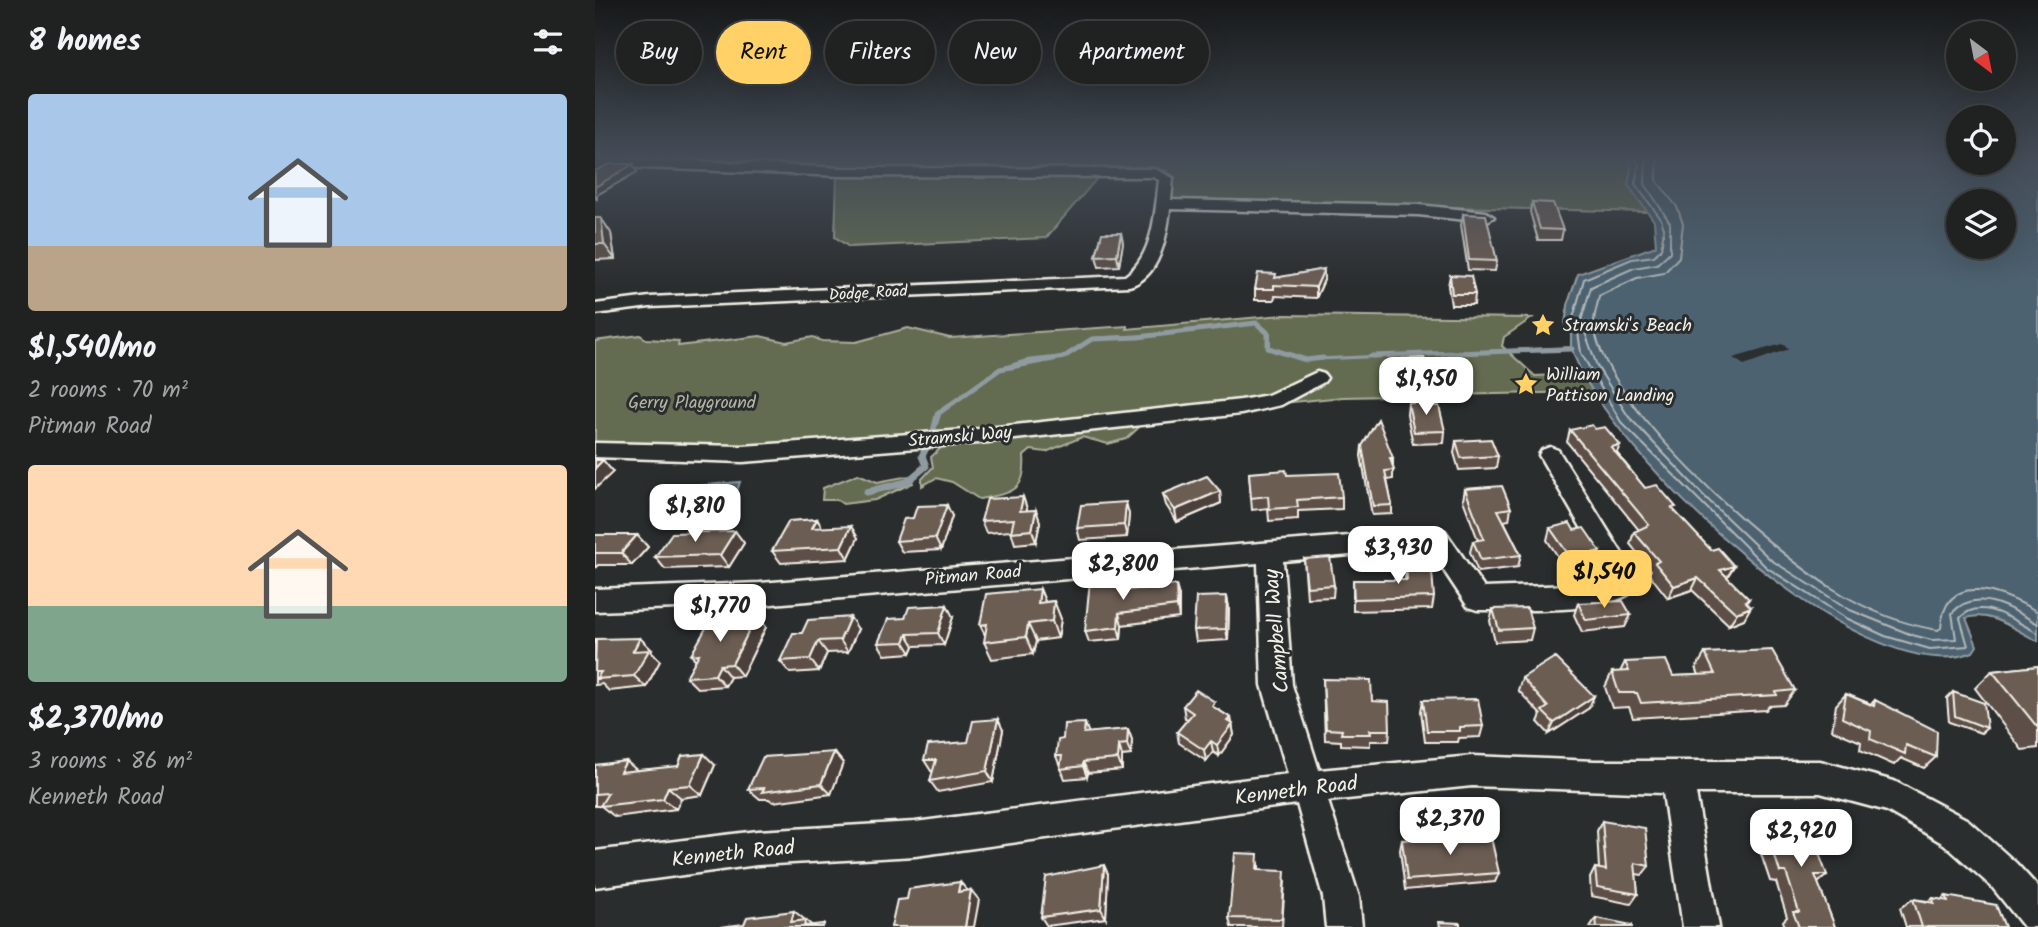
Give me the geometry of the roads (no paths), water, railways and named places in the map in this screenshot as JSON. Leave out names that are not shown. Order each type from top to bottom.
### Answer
[{"type":"street","points":[[1163,199],[1163,204],[1418,209],[1486,217]]},
{"type":"street","name":"Dodge Road","points":[[595,309],[663,301],[1108,284],[1140,276],[1146,269],[1163,204]]},
{"type":"street","name":"Stramski Way","points":[[595,450],[743,454],[979,436],[1241,407],[1273,400],[1317,378]]},
{"type":"street","name":"Pitman Road","points":[[595,600],[675,600],[1037,570],[1270,555],[1436,538],[1476,599],[1604,595],[1627,583],[1549,455]]},
{"type":"street","name":"Campbell Way","points":[[1270,555],[1277,685],[1341,898],[1343,927]]},
{"type":"street","name":"Kenneth Road","points":[[595,869],[757,848],[915,839],[1308,788],[1472,772],[1677,778],[1820,777],[1894,797],[1956,832],[2004,875],[2038,915]]},
{"type":"street","points":[[1677,778],[1701,927]]},
{"type":"water","points":[[1638,199],[1946,199],[1946,259],[2016,259],[2016,199],[2038,199],[2038,641],[1995,619],[1976,616],[1966,618],[1977,646],[1973,652],[1925,656],[1868,637],[1806,602],[1743,554],[1683,500],[1632,444],[1593,392],[1572,349],[1306,360],[1268,348],[1268,333],[1256,323],[1138,337],[1092,339],[1064,357],[1025,362],[1000,369],[939,413],[931,433],[936,413],[998,369],[1026,360],[1063,356],[1091,338],[1147,335],[1258,322],[1270,333],[1270,347],[1306,359],[1571,347],[1571,334],[1565,323],[1578,274],[1656,246],[1654,221]]},
{"type":"water","points":[[740,482],[737,491],[722,497],[712,500],[697,498],[697,486]]},
{"type":"waterway","points":[[933,432],[939,413],[1000,369],[1064,357],[1092,339],[1138,337],[1256,323],[1268,333],[1268,348],[1306,360],[1323,358]]},
{"type":"waterway","points":[[1372,356],[1572,349]]},
{"type":"waterway","points":[[867,492],[907,482],[926,466],[922,456],[927,446]]},
{"type":"place","name":"Stramski's Beach","points":[[1543,325]]},
{"type":"place","name":"William Pattison Landing","points":[[1526,384]]},
{"type":"park label","name":"Gerry Playground","points":[[692,402]]}]
